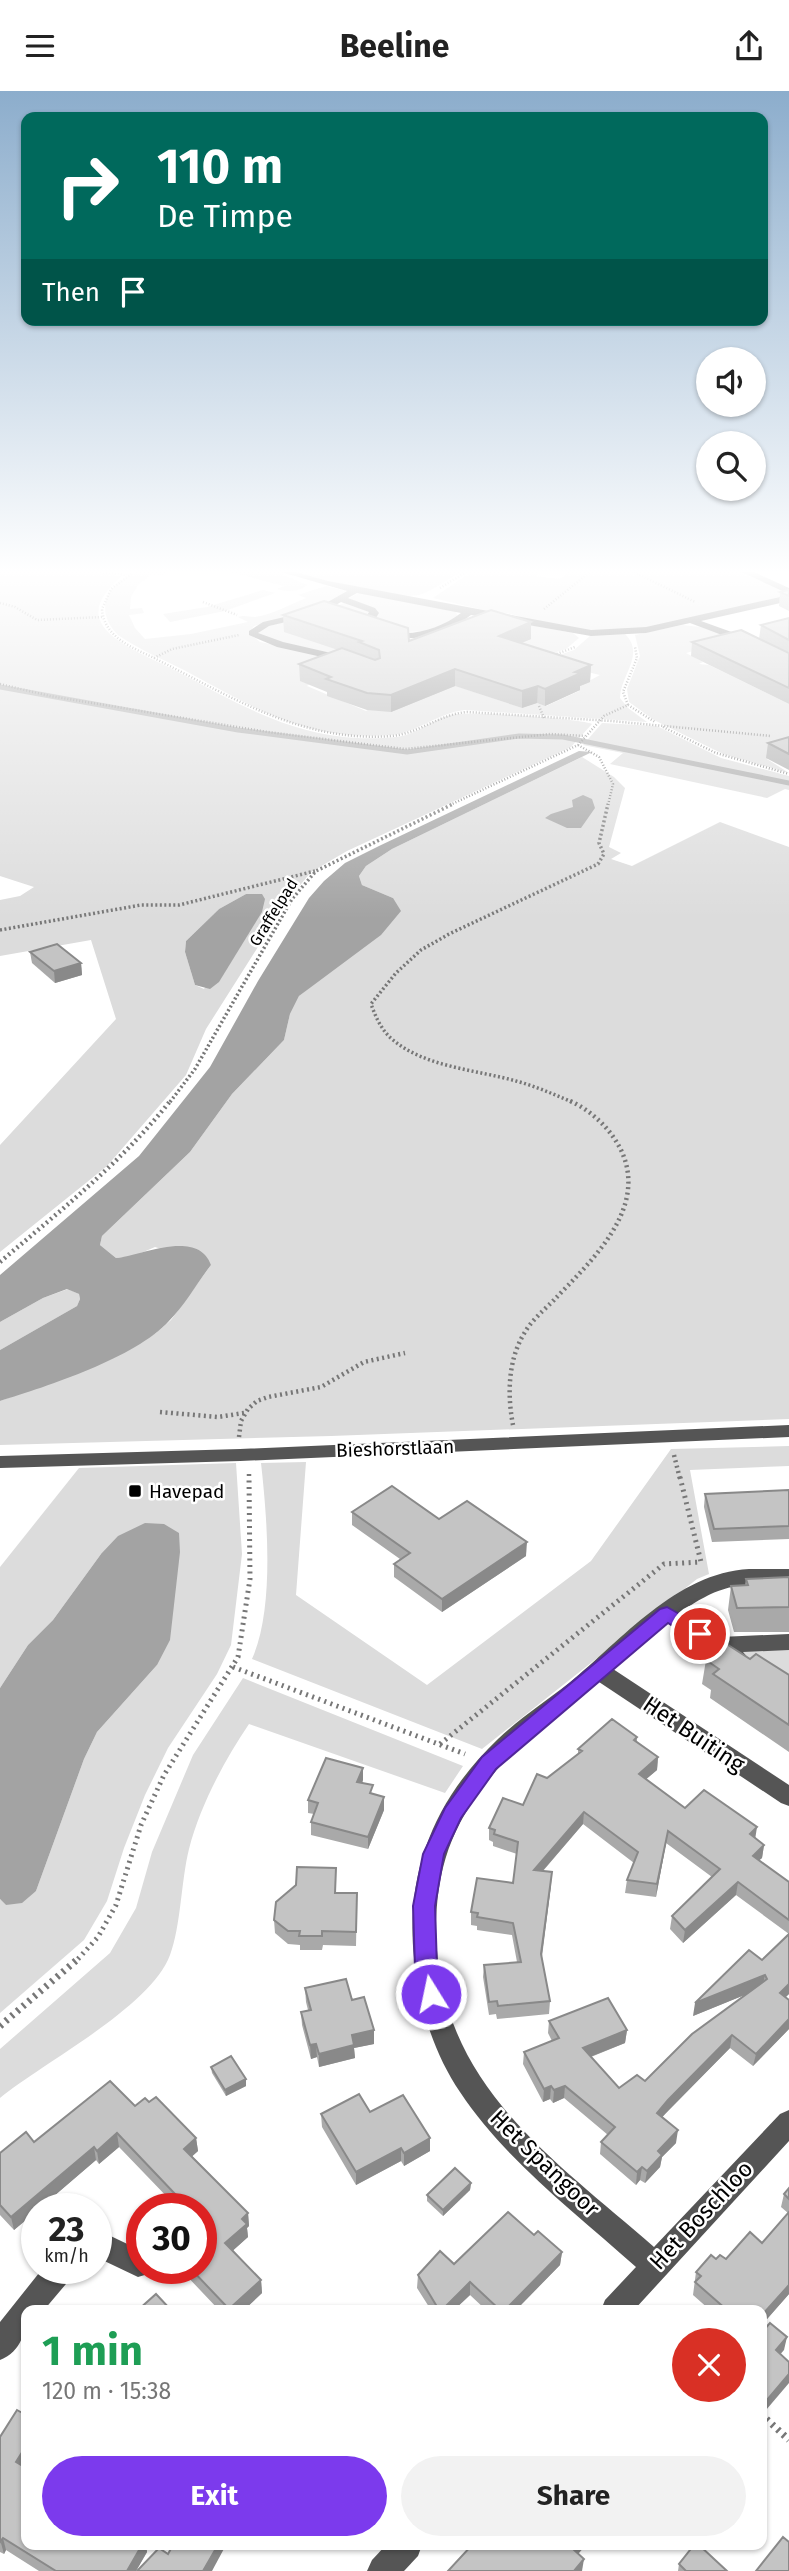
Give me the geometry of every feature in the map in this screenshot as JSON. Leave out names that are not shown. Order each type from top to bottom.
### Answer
[{"type":"street","name":"Bieshorstlaan","points":[[0,1462],[244,1455],[789,1431]]},
{"type":"street","name":"Het Spangoor","points":[[654,2265],[512,2137],[467,2082],[437,2019],[426,1968],[424,1906],[434,1854],[453,1814],[489,1763],[667,1613],[707,1585],[727,1578],[789,1576]]},
{"type":"street","points":[[667,1613],[755,1669]]},
{"type":"street","points":[[719,1647],[789,1642]]},
{"type":"street","name":"Het Buiting","points":[[599,1671],[789,1797]]},
{"type":"street","name":"Het Boschloo","points":[[619,2305],[789,2122]]},
{"type":"street","points":[[30,2305],[48,2284]]},
{"type":"street","points":[[0,2346],[21,2317]]},
{"type":"street","points":[[383,2571],[402,2550]]},
{"type":"path","points":[[16,688],[50,696],[268,732],[405,749],[550,734],[586,736]]},
{"type":"path","points":[[214,688],[280,722],[318,732],[368,736],[398,735],[416,730],[442,716],[461,712],[659,724],[771,736]]},
{"type":"path","points":[[625,688],[623,692],[628,705],[659,724],[716,754],[789,775]]},
{"type":"path","name":"Graffelpad","points":[[0,1262],[143,1136],[195,1069],[292,899],[316,871],[336,859],[579,744],[608,713],[628,705]]},
{"type":"path","points":[[538,706],[544,718]]},
{"type":"path","points":[[517,1443],[507,1402],[514,1360],[524,1332],[586,1267],[616,1226],[629,1192],[628,1164],[612,1132],[580,1106],[550,1091],[420,1055],[385,1033],[371,1004],[396,973],[421,950],[449,934],[598,864],[604,854],[599,843],[612,784],[599,757],[579,744]]},
{"type":"path","points":[[0,930],[141,905],[179,905],[316,871]]},
{"type":"path","points":[[0,2026],[71,1967],[99,1937],[116,1905],[141,1825],[164,1775],[192,1727],[233,1667],[241,1646],[250,1579],[244,1455],[239,1433],[244,1413],[254,1403],[284,1391],[321,1387],[359,1365],[384,1355],[405,1353]]},
{"type":"path","points":[[160,1412],[218,1417],[244,1413]]},
{"type":"path","points":[[671,1437],[707,1585]]},
{"type":"path","points":[[440,1744],[664,1564],[701,1562]]},
{"type":"path","points":[[233,1667],[489,1763]]},
{"type":"path","points":[[767,2420],[789,2440]]},
{"type":"shaded area","points":[[0,688],[207,688],[283,723],[336,736],[365,738],[410,734],[450,715],[460,714],[545,717],[592,724],[571,747],[347,851],[311,872],[287,901],[206,1029],[186,1075],[107,1166],[0,1252],[0,1145],[116,1019],[91,940],[0,956],[0,900],[20,896],[34,887],[0,876]],"holes":[[[246,894],[262,894],[204,989],[195,985],[185,952],[186,941],[219,909]]]},
{"type":"shaded area","points":[[217,688],[311,688],[366,711],[409,688],[461,688],[522,708],[537,703],[546,706],[579,691],[574,689],[576,688],[622,688],[620,698],[628,708],[647,722],[465,710],[445,715],[409,731],[390,735],[360,735],[332,733],[306,727]]},
{"type":"shaded area","points":[[756,688],[789,704],[789,752],[767,759],[789,773],[723,754],[654,720],[629,702],[627,689]]},
{"type":"shaded area","points":[[602,723],[657,726],[721,758],[789,776],[789,790],[785,789],[767,798],[610,764],[623,753],[583,745]]},
{"type":"shaded area","points":[[579,751],[592,752],[392,849],[366,866],[359,876],[362,885],[393,898],[401,911],[381,935],[299,996],[290,1014],[284,1040],[232,1094],[190,1152],[102,1236],[100,1245],[116,1258],[182,1246],[194,1248],[204,1254],[211,1265],[175,1315],[135,1347],[90,1369],[0,1401],[0,1350],[77,1306],[80,1299],[79,1294],[67,1289],[43,1298],[0,1322],[0,1275],[139,1156],[210,1067],[258,981],[309,898],[324,881],[345,863]]},
{"type":"shaded area","points":[[582,757],[614,777],[625,788],[609,847],[621,853],[611,859],[632,866],[720,822],[789,847],[789,1419],[0,1445],[0,1401],[100,1364],[156,1333],[171,1320],[211,1265],[155,1247],[134,1256],[116,1258],[100,1245],[102,1236],[190,1152],[232,1094],[284,1040],[290,1014],[299,996],[318,981],[393,898],[362,885],[359,876],[366,866],[392,849]]},
{"type":"shaded area","points":[[583,795],[592,799],[595,808],[581,828],[567,828],[545,818],[573,807],[572,800]]},
{"type":"shaded area","points":[[246,894],[262,894],[265,899],[262,912],[219,982],[210,989],[195,985],[185,952],[186,941],[219,909]]},
{"type":"shaded area","points":[[68,1289],[79,1294],[77,1306],[0,1350],[0,1322],[43,1298]]},
{"type":"shaded area","points":[[789,1446],[789,1466],[690,1470],[709,1574],[697,1579],[482,1749],[252,1659],[259,1638],[267,1589],[267,1535],[261,1463],[306,1462],[296,1595],[427,1685],[591,1561],[671,1449]]},
{"type":"shaded area","points":[[236,1463],[242,1554],[231,1645],[217,1674],[168,1748],[145,1795],[107,1901],[84,1940],[0,2013],[0,1899],[6,1905],[36,1891],[84,1759],[97,1732],[157,1665],[101,1554],[53,1620],[28,1645],[0,1688],[0,1567],[79,1468]]},
{"type":"shaded area","points":[[145,1523],[164,1524],[179,1533],[180,1552],[170,1640],[157,1665],[97,1732],[84,1759],[36,1891],[22,1903],[6,1905],[0,1899],[0,1688],[28,1645],[53,1620],[101,1554],[118,1536]]},
{"type":"shaded area","points":[[789,1648],[789,1683],[735,1650]]},
{"type":"shaded area","points":[[243,1678],[463,1766],[445,1793],[249,1724],[222,1768],[194,1833],[186,1862],[174,1943],[159,1975],[119,2014],[0,2098],[0,2049],[110,1953],[136,1908],[152,1852],[193,1755]]},
{"type":"building","points":[[352,688],[409,688],[391,695],[367,693]]},
{"type":"building","points":[[512,688],[532,688],[522,691]]},
{"type":"building","points":[[789,737],[789,754],[768,743]]},
{"type":"building","points":[[57,944],[81,963],[54,971],[30,952]]},
{"type":"building","points":[[392,1486],[439,1519],[467,1501],[527,1542],[442,1599],[394,1564],[410,1553],[352,1512]]},
{"type":"building","points":[[789,1490],[789,1526],[714,1529],[705,1494]]},
{"type":"building","points":[[789,1577],[789,1607],[737,1608],[731,1586],[748,1585],[746,1579]]},
{"type":"building","points":[[725,1643],[750,1659],[756,1654],[789,1675],[789,1725],[713,1674],[719,1669],[706,1660]]},
{"type":"building","points":[[612,1719],[637,1737],[634,1740],[658,1757],[639,1774],[685,1808],[704,1790],[757,1827],[750,1834],[764,1845],[753,1856],[789,1882],[789,1920],[738,1882],[685,1930],[672,1916],[720,1869],[668,1831],[657,1884],[627,1880],[638,1852],[584,1812],[534,1870],[552,1872],[541,1954],[550,2001],[498,2006],[497,2001],[489,2002],[484,1965],[521,1962],[513,1923],[477,1917],[478,1913],[471,1912],[477,1878],[513,1883],[518,1842],[494,1834],[495,1830],[489,1828],[503,1798],[523,1805],[537,1774],[547,1778],[582,1751],[578,1749]]},
{"type":"building","points":[[326,1758],[363,1768],[357,1782],[373,1785],[370,1793],[384,1797],[368,1837],[311,1822],[318,1803],[308,1800]]},
{"type":"building","points":[[297,1867],[336,1868],[335,1893],[357,1893],[356,1932],[322,1931],[322,1936],[299,1936],[300,1931],[288,1931],[274,1920],[276,1902],[296,1885]]},
{"type":"building","points":[[789,1934],[789,1984],[780,1993],[789,2000],[789,2019],[756,2054],[732,2035],[668,2100],[657,2113],[678,2130],[658,2151],[662,2155],[647,2171],[642,2167],[637,2172],[601,2142],[615,2127],[565,2086],[554,2090],[551,2086],[544,2089],[524,2052],[559,2038],[549,2021],[608,1998],[627,2030],[583,2048],[619,2088],[637,2075],[645,2081],[692,2034],[767,1979],[765,1975],[695,2003],[749,1950],[762,1960]]},
{"type":"building","points":[[346,1979],[352,2000],[364,1997],[374,2030],[352,2035],[354,2045],[319,2054],[316,2044],[310,2045],[301,2012],[311,2010],[305,1988]]},
{"type":"building","points":[[231,2056],[246,2079],[225,2090],[211,2067]]},
{"type":"building","points":[[110,2081],[135,2106],[145,2098],[149,2102],[156,2097],[196,2138],[184,2149],[248,2213],[242,2219],[247,2224],[225,2243],[261,2280],[233,2305],[225,2305],[205,2284],[217,2284],[217,2193],[174,2193],[117,2133],[97,2151],[94,2147],[39,2193],[21,2193],[21,2209],[11,2217],[0,2205],[0,2153],[26,2132],[34,2142]]},
{"type":"building","points":[[359,2094],[370,2112],[403,2095],[430,2138],[404,2153],[401,2148],[356,2172],[321,2114]]},
{"type":"building","points":[[455,2168],[471,2183],[443,2210],[427,2195]]},
{"type":"building","points":[[508,2212],[534,2235],[538,2231],[562,2252],[510,2305],[495,2305],[470,2282],[447,2305],[436,2305],[418,2275],[440,2251],[454,2264]]},
{"type":"building","points":[[789,2212],[789,2285],[767,2309],[767,2305],[721,2305],[695,2282],[701,2276],[696,2272],[711,2255],[716,2259],[720,2255],[726,2259],[750,2232],[762,2243]]},
{"type":"building","points":[[156,2294],[166,2305],[144,2305]]},
{"type":"building","points":[[770,2323],[787,2337],[776,2350],[789,2362],[789,2374],[767,2400],[767,2326]]},
{"type":"building","points":[[17,2410],[21,2412],[21,2454],[16,2462],[21,2465],[21,2549],[3,2538],[0,2542],[0,2437]]},
{"type":"building","points":[[783,2537],[789,2542],[789,2571],[756,2571]]},
{"type":"building","points":[[22,2550],[139,2550],[127,2571],[56,2571]]},
{"type":"building","points":[[157,2550],[168,2554],[170,2550],[215,2550],[203,2571],[137,2571]]},
{"type":"building","points":[[467,2550],[574,2550],[584,2559],[574,2571],[448,2571]]},
{"type":"building","points":[[690,2550],[704,2550],[727,2571],[686,2571],[679,2564]]},
{"type":"waterway","points":[[4,688],[238,730],[407,752],[519,736],[563,737],[789,783]]},
{"type":"place","name":"Havepad","points":[[135,1491]]},
{"type":"route","points":[[431,1994],[426,1968],[424,1906],[434,1854],[453,1814],[489,1763],[536,1720],[667,1613],[700,1634]]}]
